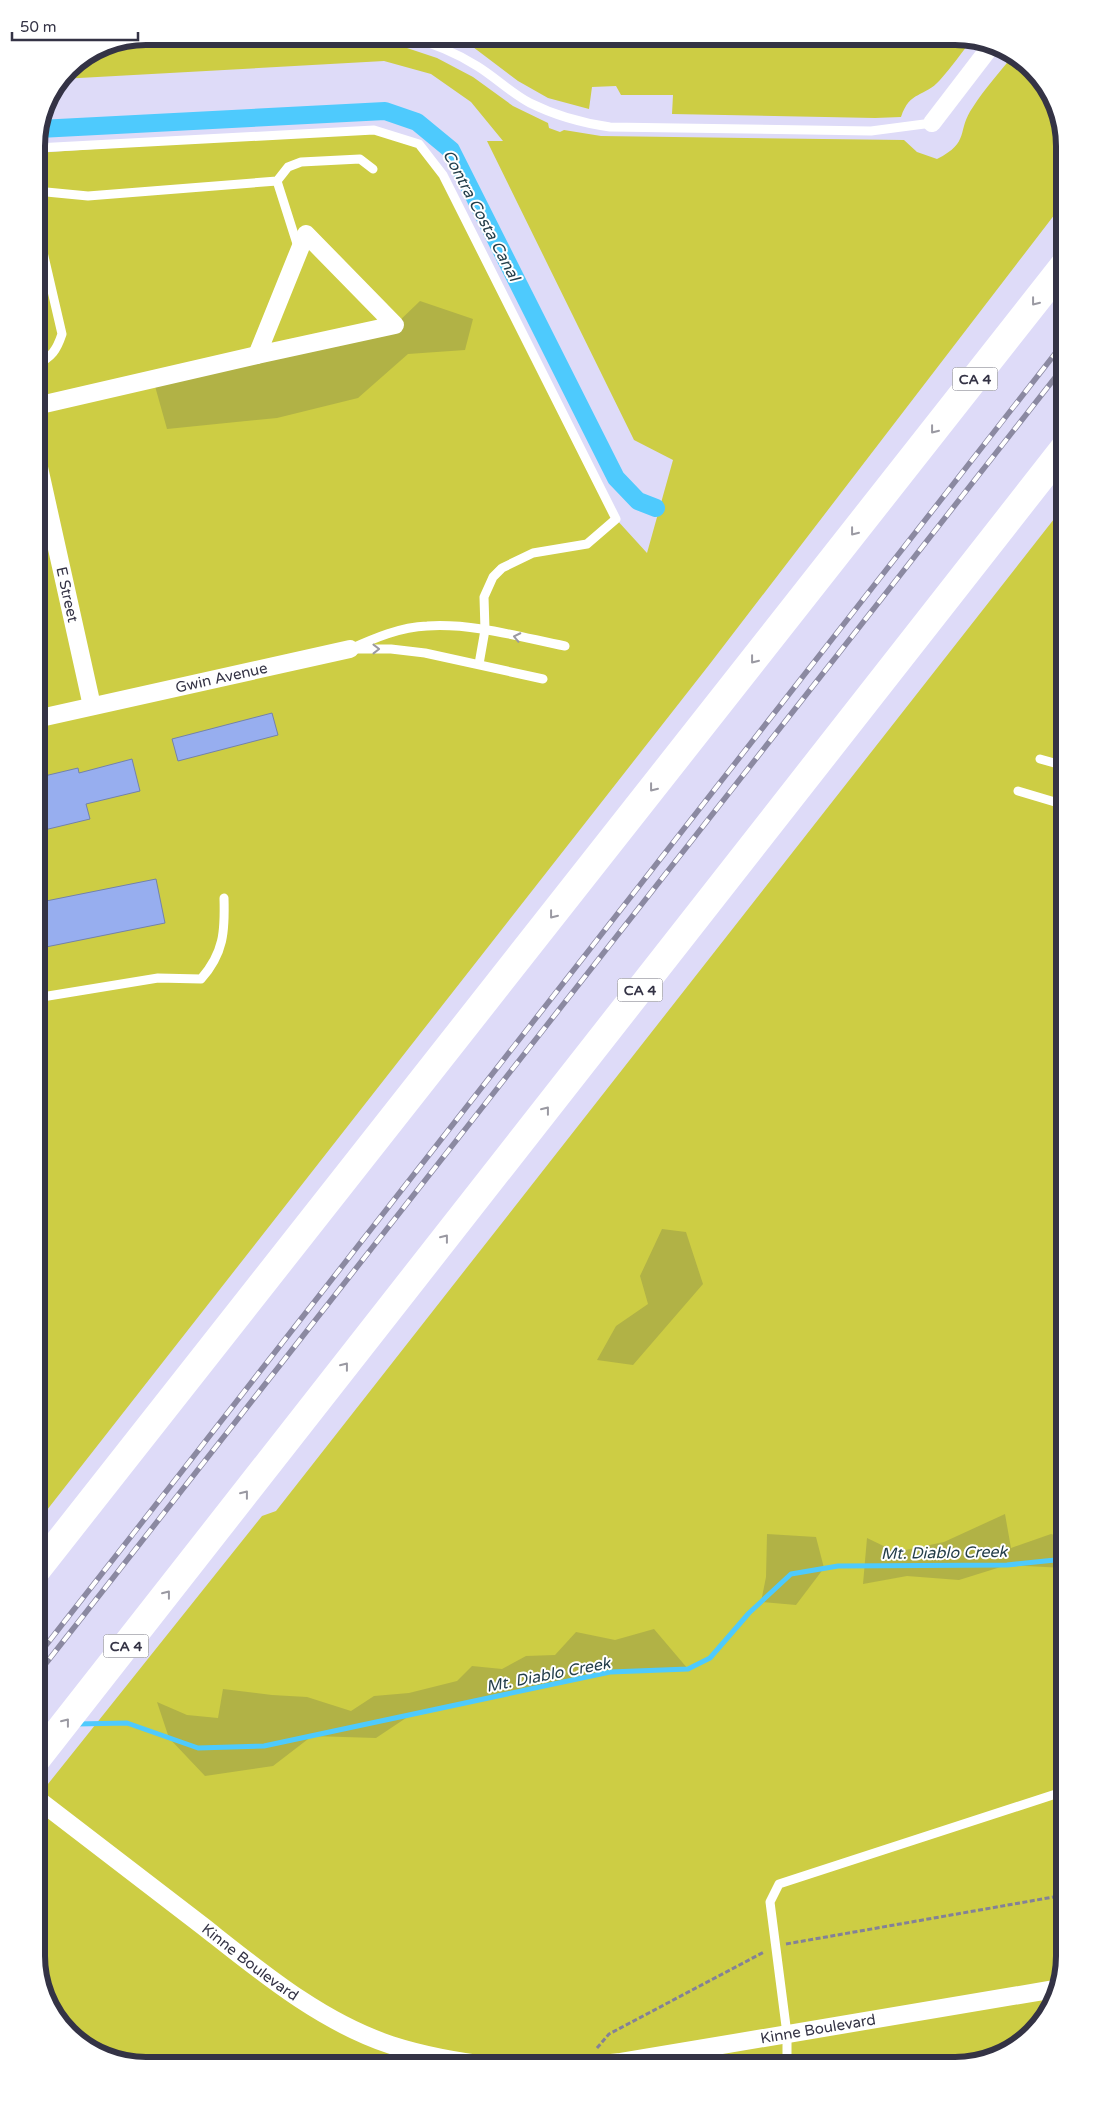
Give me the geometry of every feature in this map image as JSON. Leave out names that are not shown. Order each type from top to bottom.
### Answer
[{"type":"highway","name":"CA 4","points":[[45,1559],[1056,275]]},
{"type":"highway","name":"CA 4","points":[[45,1749],[1056,458]]},
{"type":"street","points":[[932,124],[988,50]]},
{"type":"street","points":[[45,404],[396,325],[306,234],[257,355]]},
{"type":"street","name":"E Street","points":[[45,494],[92,706]]},
{"type":"street","name":"Gwin Avenue","points":[[45,717],[350,649]]},
{"type":"street","name":"Kinne Boulevard","points":[[45,1805],[264,1974],[314,2008],[354,2029],[391,2045],[442,2057]]},
{"type":"street","name":"Kinne Boulevard","points":[[651,2057],[1050,1990]]},
{"type":"lane","points":[[433,45],[453,52],[478,66],[528,102],[582,123],[610,127],[871,131],[932,124]]},
{"type":"lane","points":[[45,148],[374,130],[419,144],[443,175],[616,519],[587,544],[533,553],[502,568],[493,577],[484,597],[485,630],[479,664]]},
{"type":"lane","points":[[45,192],[88,196],[277,181],[288,168],[301,162],[360,159],[373,169]]},
{"type":"lane","points":[[277,181],[299,251]]},
{"type":"lane","points":[[45,261],[62,334],[56,351],[45,360]]},
{"type":"lane","points":[[350,649],[384,635],[426,626],[453,626],[485,630],[565,646]]},
{"type":"lane","points":[[350,649],[391,649],[425,653],[543,679]]},
{"type":"lane","points":[[1040,759],[1056,763]]},
{"type":"lane","points":[[1018,791],[1056,802]]},
{"type":"lane","points":[[45,997],[158,978],[201,980],[210,969],[220,949],[225,926],[224,898]]},
{"type":"lane","points":[[787,2057],[787,2034],[770,1902],[779,1884],[1056,1794]]},
{"type":"path","points":[[590,2057],[609,2034],[775,1946],[1056,1897]]},
{"type":"shaded area","points":[[398,45],[437,58],[473,77],[513,106],[548,123],[549,128],[560,132],[564,130],[601,136],[904,140],[917,152],[937,159],[955,147],[968,115],[1009,61],[1022,70],[1035,85],[1053,120],[1056,139],[1056,213],[709,665],[45,1513],[45,152],[374,130],[419,144],[443,175],[616,519],[647,553],[673,460],[634,440],[487,141],[503,141],[471,102],[431,74],[384,61],[71,78],[90,62],[107,53],[133,46]]},
{"type":"shaded area","points":[[468,45],[967,46],[934,86],[909,102],[901,117],[875,118],[672,114],[673,95],[621,95],[616,86],[592,87],[589,109],[548,98],[518,81]]},
{"type":"shaded area","points":[[420,301],[473,319],[465,350],[408,354],[358,398],[277,418],[167,429],[153,379],[395,325]]},
{"type":"shaded area","points":[[1056,516],[1056,1956],[1053,1982],[1046,2001],[1031,2023],[1011,2040],[994,2049],[975,2055],[955,2057],[139,2057],[114,2052],[90,2040],[70,2023],[53,1995],[48,1982],[45,1956],[45,1788],[262,1516],[276,1511]]},
{"type":"shaded area","points":[[662,1229],[686,1232],[703,1284],[633,1365],[597,1360],[616,1326],[648,1304],[640,1276]]},
{"type":"shaded area","points":[[1005,1514],[1011,1548],[1051,1534],[1056,1535],[1056,1568],[1007,1565],[959,1580],[907,1576],[863,1584],[867,1538],[896,1552],[944,1542]]},
{"type":"shaded area","points":[[767,1534],[816,1537],[824,1568],[796,1605],[761,1602],[766,1577]]},
{"type":"shaded area","points":[[654,1629],[688,1669],[610,1672],[412,1714],[376,1738],[312,1736],[273,1766],[205,1776],[169,1738],[157,1702],[187,1715],[218,1718],[223,1689],[307,1697],[351,1711],[374,1696],[409,1693],[457,1681],[472,1666],[502,1669],[526,1656],[555,1655],[576,1632],[615,1640]]},
{"type":"building","points":[[272,713],[278,735],[178,761],[172,739]]},
{"type":"building","points":[[132,759],[140,791],[86,804],[90,819],[45,830],[45,776],[78,768],[79,773]]},
{"type":"building","points":[[156,879],[165,923],[45,947],[45,901]]},
{"type":"waterway","name":"Contra Costa Canal","points":[[47,129],[385,111],[417,122],[451,150],[616,478],[638,501],[656,508]]},
{"type":"waterway","name":"Mt. Diablo Creek","points":[[77,1724],[127,1723],[198,1748],[264,1746],[610,1672],[688,1669],[710,1658],[749,1613],[791,1574],[838,1566],[1007,1565],[1056,1560]]},
{"type":"waterway","name":"Mt. Diablo Creek","points":[[45,1725],[51,1725]]},
{"type":"railway","points":[[45,1646],[1056,353]]},
{"type":"railway","points":[[45,1665],[1056,376]]}]
